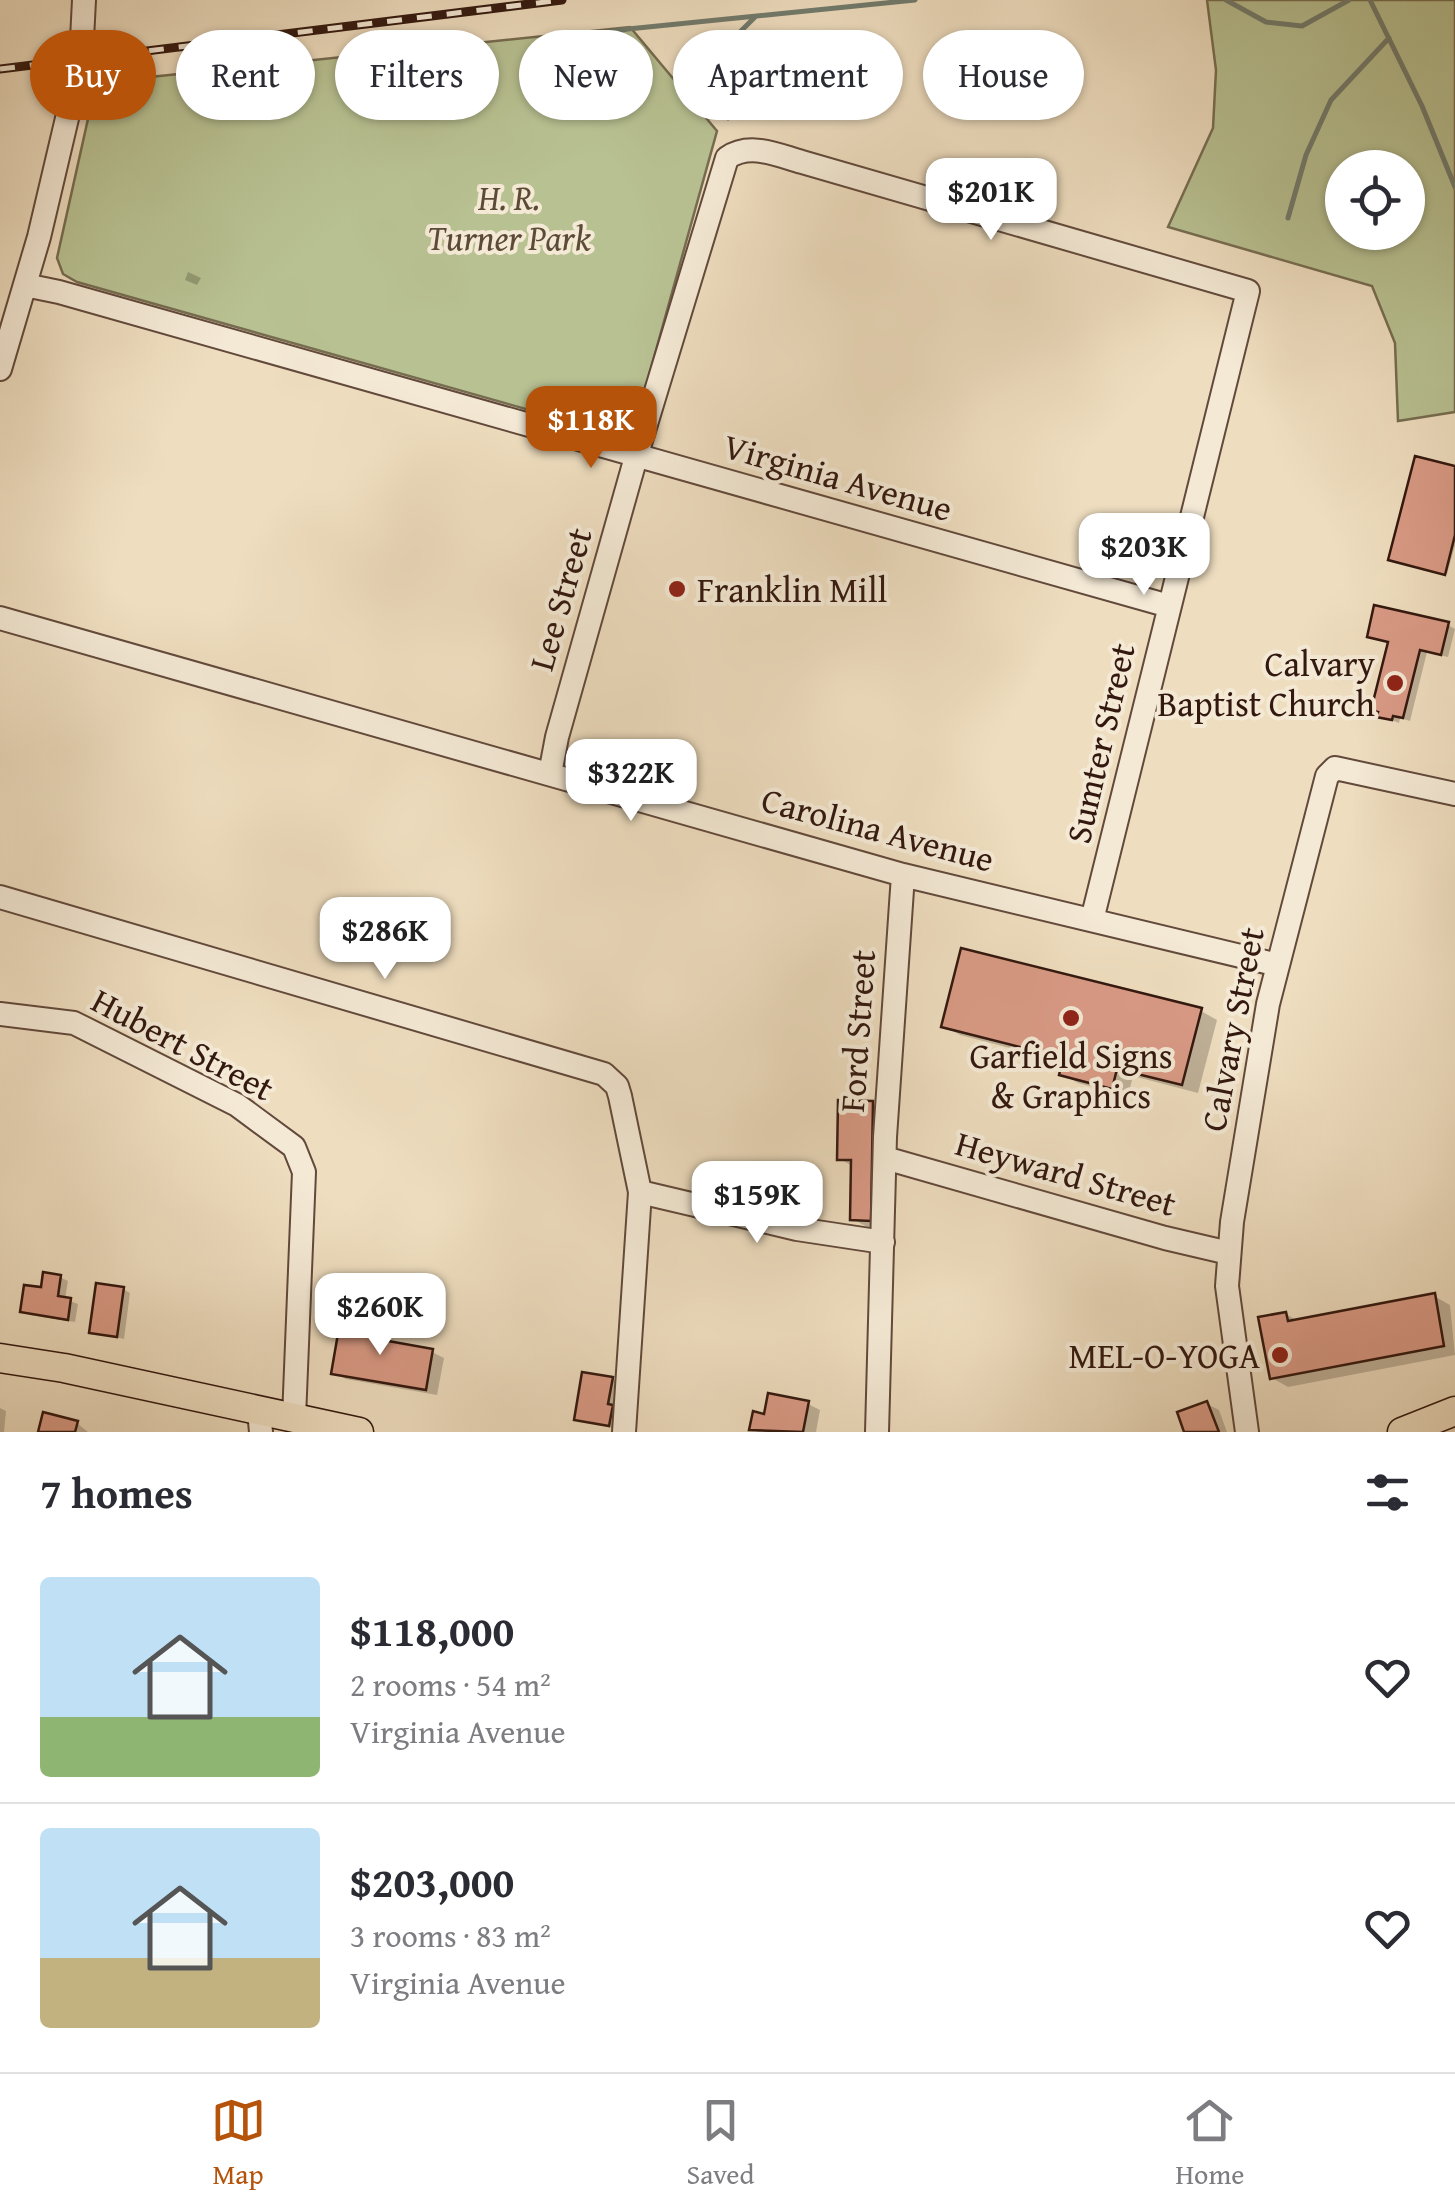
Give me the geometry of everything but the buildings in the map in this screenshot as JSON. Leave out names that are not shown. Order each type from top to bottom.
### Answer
[{"type":"main road","points":[[0,1358],[64,1368],[260,1422],[294,1418],[358,1432]]},
{"type":"main road","points":[[1402,1432],[1455,1410]]},
{"type":"street","points":[[0,369],[82,59],[84,0]]},
{"type":"street","name":"Lee Street","points":[[550,774],[636,456],[727,158],[743,149],[752,149],[1248,291]]},
{"type":"street","name":"Virginia Avenue","points":[[25,286],[60,292],[1169,606]]},
{"type":"street","name":"Sumter Street","points":[[1092,920],[1248,291]]},
{"type":"street","name":"Carolina Avenue","points":[[0,618],[903,875],[1278,965]]},
{"type":"street","name":"Calvary Street","points":[[1248,1432],[1228,1296],[1229,1252],[1268,1004],[1327,776],[1335,768],[1455,794]]},
{"type":"street","name":"Ford Street","points":[[878,1432],[885,1158],[903,875]]},
{"type":"street","points":[[0,897],[604,1074],[617,1086],[640,1192],[624,1432]]},
{"type":"street","name":"Hubert Street","points":[[0,1014],[74,1022],[237,1104],[294,1147],[304,1172],[294,1418]]},
{"type":"street","name":"Heyward Street","points":[[885,1158],[1165,1238],[1229,1252]]},
{"type":"street","points":[[640,1192],[798,1228],[882,1242]]},
{"type":"green space","points":[[1207,0],[1455,0],[1455,412],[1398,421],[1395,343],[1372,286],[1168,227],[1213,128],[1216,70]]},
{"type":"green space","name":"H. R. Turner Park","points":[[519,39],[519,120],[653,120],[653,54],[673,78],[673,120],[708,120],[717,131],[641,404],[624,431],[593,428],[77,282],[63,274],[57,258],[88,120],[156,120],[156,76],[176,74],[176,120],[315,120],[315,60],[335,58],[335,120],[499,120],[499,41]]},
{"type":"waterway","points":[[622,30],[915,0]]},
{"type":"waterway","points":[[1226,0],[1266,22],[1302,26],[1349,0]]},
{"type":"waterway","points":[[1370,0],[1422,106],[1455,187]]},
{"type":"waterway","points":[[742,30],[755,17]]},
{"type":"waterway","points":[[1288,218],[1306,155],[1331,100],[1389,38]]},
{"type":"railway","points":[[0,69],[562,0]]},
{"type":"place","name":"Franklin Mill","points":[[677,589]]},
{"type":"place","name":"Calvary Baptist Church","points":[[1395,683]]},
{"type":"place","name":"Garfield Signs & Graphics","points":[[1071,1018]]},
{"type":"place","name":"MEL-O-YOGA","points":[[1280,1355]]}]
